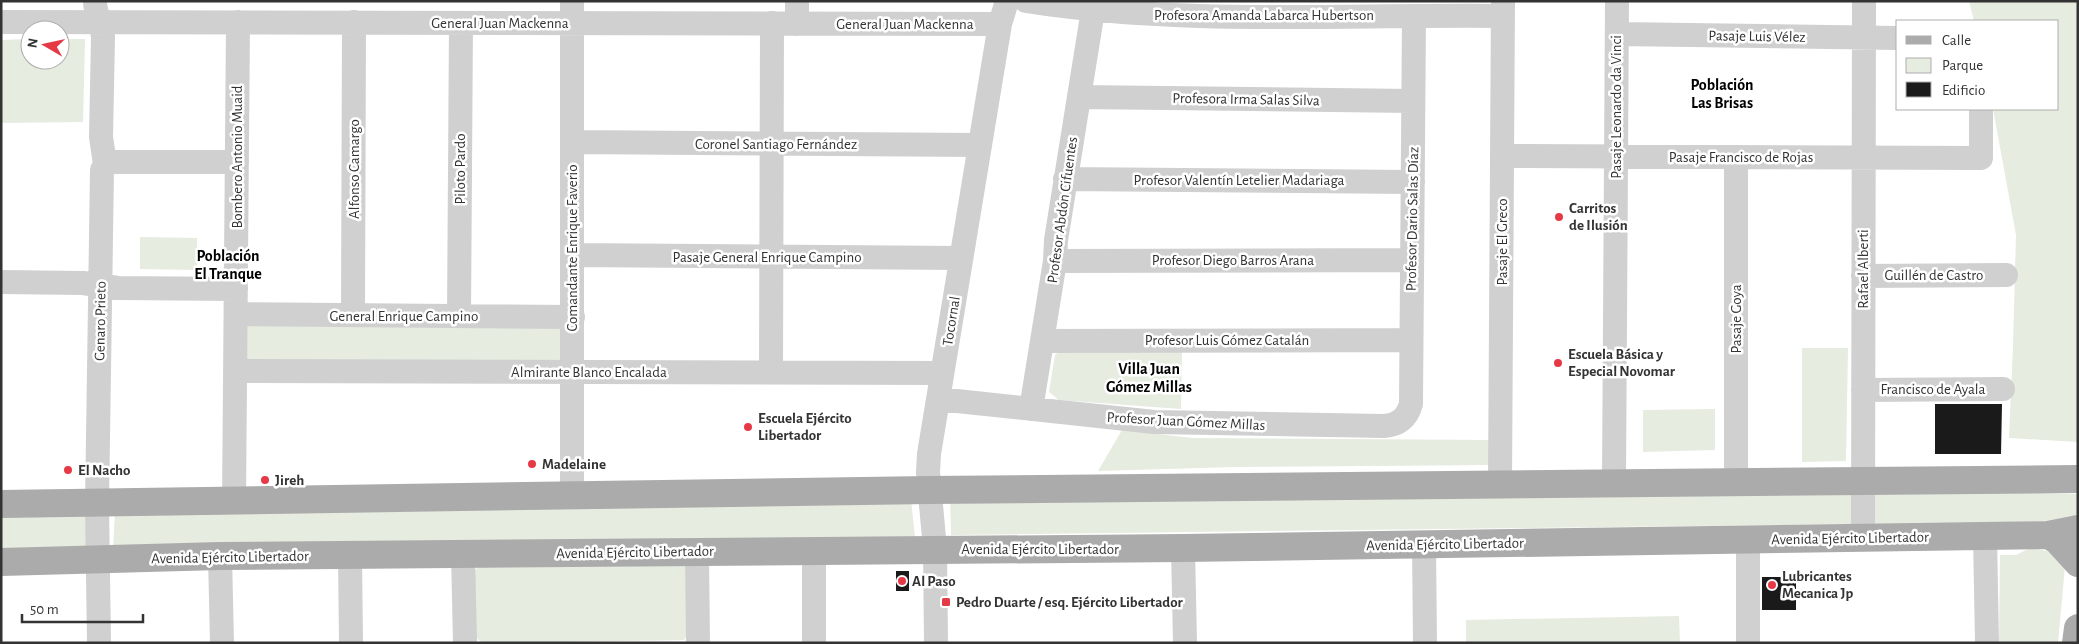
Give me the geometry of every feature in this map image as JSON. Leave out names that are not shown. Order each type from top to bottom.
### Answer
[{"type":"main road","points":[[1,504],[1500,483],[2078,479]]},
{"type":"main road","name":"Avenida Ejército Libertador","points":[[1,562],[220,556],[1183,548],[1863,538],[2048,534],[2078,529]]},
{"type":"main road","points":[[2048,534],[2067,549],[2078,563]]},
{"type":"main road","points":[[2076,643],[2078,628]]},
{"type":"street","name":"Tocornal","points":[[936,643],[935,549],[929,490],[929,454],[1000,24],[1007,1]]},
{"type":"street","name":"Profesora Amanda Labarca Hubertson","points":[[1026,1],[1093,10],[1156,15],[1414,16],[1503,9]]},
{"type":"street","name":"Pasaje Leonardo da Vinci","points":[[1614,482],[1617,1]]},
{"type":"street","name":"Rafael Alberti","points":[[1863,538],[1864,1]]},
{"type":"street","name":"Pasaje El Greco","points":[[1500,483],[1503,9]]},
{"type":"street","name":"Profesor Abdón Cifuentes","points":[[1031,409],[1055,261],[1056,240],[1065,179],[1093,10]]},
{"type":"street","name":"General Juan Mackenna","points":[[1,22],[97,12],[238,22],[461,23],[572,12],[772,23],[797,12],[1000,24]]},
{"type":"street","name":"Genaro Prieto","points":[[97,12],[103,37],[101,137],[105,164],[102,170],[97,504],[99,643]]},
{"type":"street","name":"Comandante Enrique Faverio","points":[[572,12],[572,496]]},
{"type":"street","name":"Profesor Dario Salas Díaz","points":[[1403,420],[1410,404],[1414,16]]},
{"type":"street","name":"Bombero Antonio Muaid","points":[[234,502],[238,22]]},
{"type":"street","name":"Alfonso Camargo","points":[[353,315],[354,22]]},
{"type":"street","name":"Piloto Pardo","points":[[458,316],[461,23]]},
{"type":"street","points":[[771,372],[772,23]]},
{"type":"street","name":"Pasaje Luis Vélez","points":[[1617,34],[1896,38]]},
{"type":"street","name":"Profesora Irma Salas Silva","points":[[1079,97],[1413,101]]},
{"type":"street","name":"Pasaje Francisco de Rojas","points":[[1502,156],[1981,158],[1981,110]]},
{"type":"street","name":"Coronel Santiago Fernández","points":[[572,142],[980,145]]},
{"type":"street","name":"Pasaje Goya","points":[[1736,157],[1736,481]]},
{"type":"street","points":[[105,164],[110,162],[237,162]]},
{"type":"street","name":"Profesor Valentín Letelier Madariaga","points":[[1065,179],[1413,182]]},
{"type":"street","name":"Pasaje General Enrique Campino","points":[[572,255],[961,258]]},
{"type":"street","name":"Profesor Diego Barros Arana","points":[[1055,261],[1412,260]]},
{"type":"street","name":"Guillén de Castro","points":[[1863,276],[2006,275]]},
{"type":"street","points":[[1,282],[83,283],[118,288],[236,290]]},
{"type":"street","name":"General Enrique Campino","points":[[236,314],[572,317]]},
{"type":"street","name":"Profesor Luis Gómez Catalán","points":[[1042,340],[1411,340]]},
{"type":"street","name":"Almirante Blanco Encalada","points":[[236,372],[942,373]]},
{"type":"street","name":"Francisco de Ayala","points":[[1863,390],[2003,389]]},
{"type":"street","name":"Profesor Juan Gómez Millas","points":[[938,400],[1125,420],[1195,424],[1384,426],[1403,420]]},
{"type":"street","points":[[1985,536],[1987,643]]},
{"type":"street","points":[[1748,539],[1748,643]]},
{"type":"street","points":[[1424,544],[1425,643]]},
{"type":"street","points":[[1183,548],[1185,643]]},
{"type":"street","points":[[814,551],[814,643]]},
{"type":"street","points":[[697,552],[698,643]]},
{"type":"street","points":[[463,554],[465,643]]},
{"type":"street","points":[[350,555],[350,643]]},
{"type":"street","points":[[220,556],[222,643]]},
{"type":"green space","points":[[1969,1],[2078,1],[2078,442],[2009,438],[2016,235],[1993,110],[2059,110],[2059,20],[1974,20]]},
{"type":"green space","points":[[20,39],[20,70],[70,70],[70,39],[85,39],[83,122],[1,123],[1,40]]},
{"type":"green space","points":[[140,237],[197,238],[197,270],[140,269]]},
{"type":"green space","points":[[245,322],[559,322],[564,329],[564,366],[245,366]]},
{"type":"green space","points":[[1802,348],[1848,348],[1846,461],[1802,462]]},
{"type":"green space","name":"Villa Juan Gómez Millas","points":[[1063,349],[1182,352],[1181,409],[1059,400],[1049,392],[1055,355]]},
{"type":"green space","points":[[1715,409],[1715,450],[1643,452],[1643,410]]},
{"type":"green space","points":[[1122,430],[1193,438],[1490,440],[1491,465],[1235,467],[1098,471]]},
{"type":"green space","points":[[1852,489],[1854,524],[951,535],[950,497]]},
{"type":"green space","points":[[1873,490],[2078,494],[2078,520],[1874,526]]},
{"type":"green space","points":[[911,499],[915,537],[113,551],[115,509]]},
{"type":"green space","points":[[87,510],[91,551],[1,553],[1,512]]},
{"type":"green space","points":[[2030,548],[2052,552],[2065,566],[2058,643],[1999,643],[2000,555],[2016,555]]},
{"type":"green space","points":[[483,563],[683,563],[687,567],[689,633],[684,640],[483,643],[476,638],[473,572]]},
{"type":"green space","points":[[1679,616],[1680,643],[1466,643],[1466,620]]},
{"type":"building","points":[[1935,404],[2002,404],[2001,454],[1935,454]]},
{"type":"building","name":"Al Paso","points":[[896,571],[909,571],[909,591],[896,591]]},
{"type":"building","points":[[1762,577],[1796,577],[1796,610],[1762,610]]},
{"type":"place","name":"Carritos de Ilusión","points":[[1559,217]]},
{"type":"place","name":"Escuela Básica y Especial Novomar","points":[[1558,363]]},
{"type":"place","name":"Escuela Ejército Libertador","points":[[748,427]]},
{"type":"place","name":"Madelaine","points":[[532,464]]},
{"type":"place","name":"El Nacho","points":[[68,470]]},
{"type":"place","name":"Jireh","points":[[265,480]]},
{"type":"place","name":"Al Paso","points":[[902,581]]},
{"type":"place","name":"Lubricantes Mecanica Jp","points":[[1772,585]]},
{"type":"place","name":"Pedro Duarte / esq. Ejército Libertador","points":[[946,602]]},
{"type":"district","name":"Población Las Brisas","points":[[1722,93]]},
{"type":"district","name":"Población El Tranque","points":[[228,264]]},
{"type":"district","name":"Villa Juan Gómez Millas","points":[[1149,377]]}]
